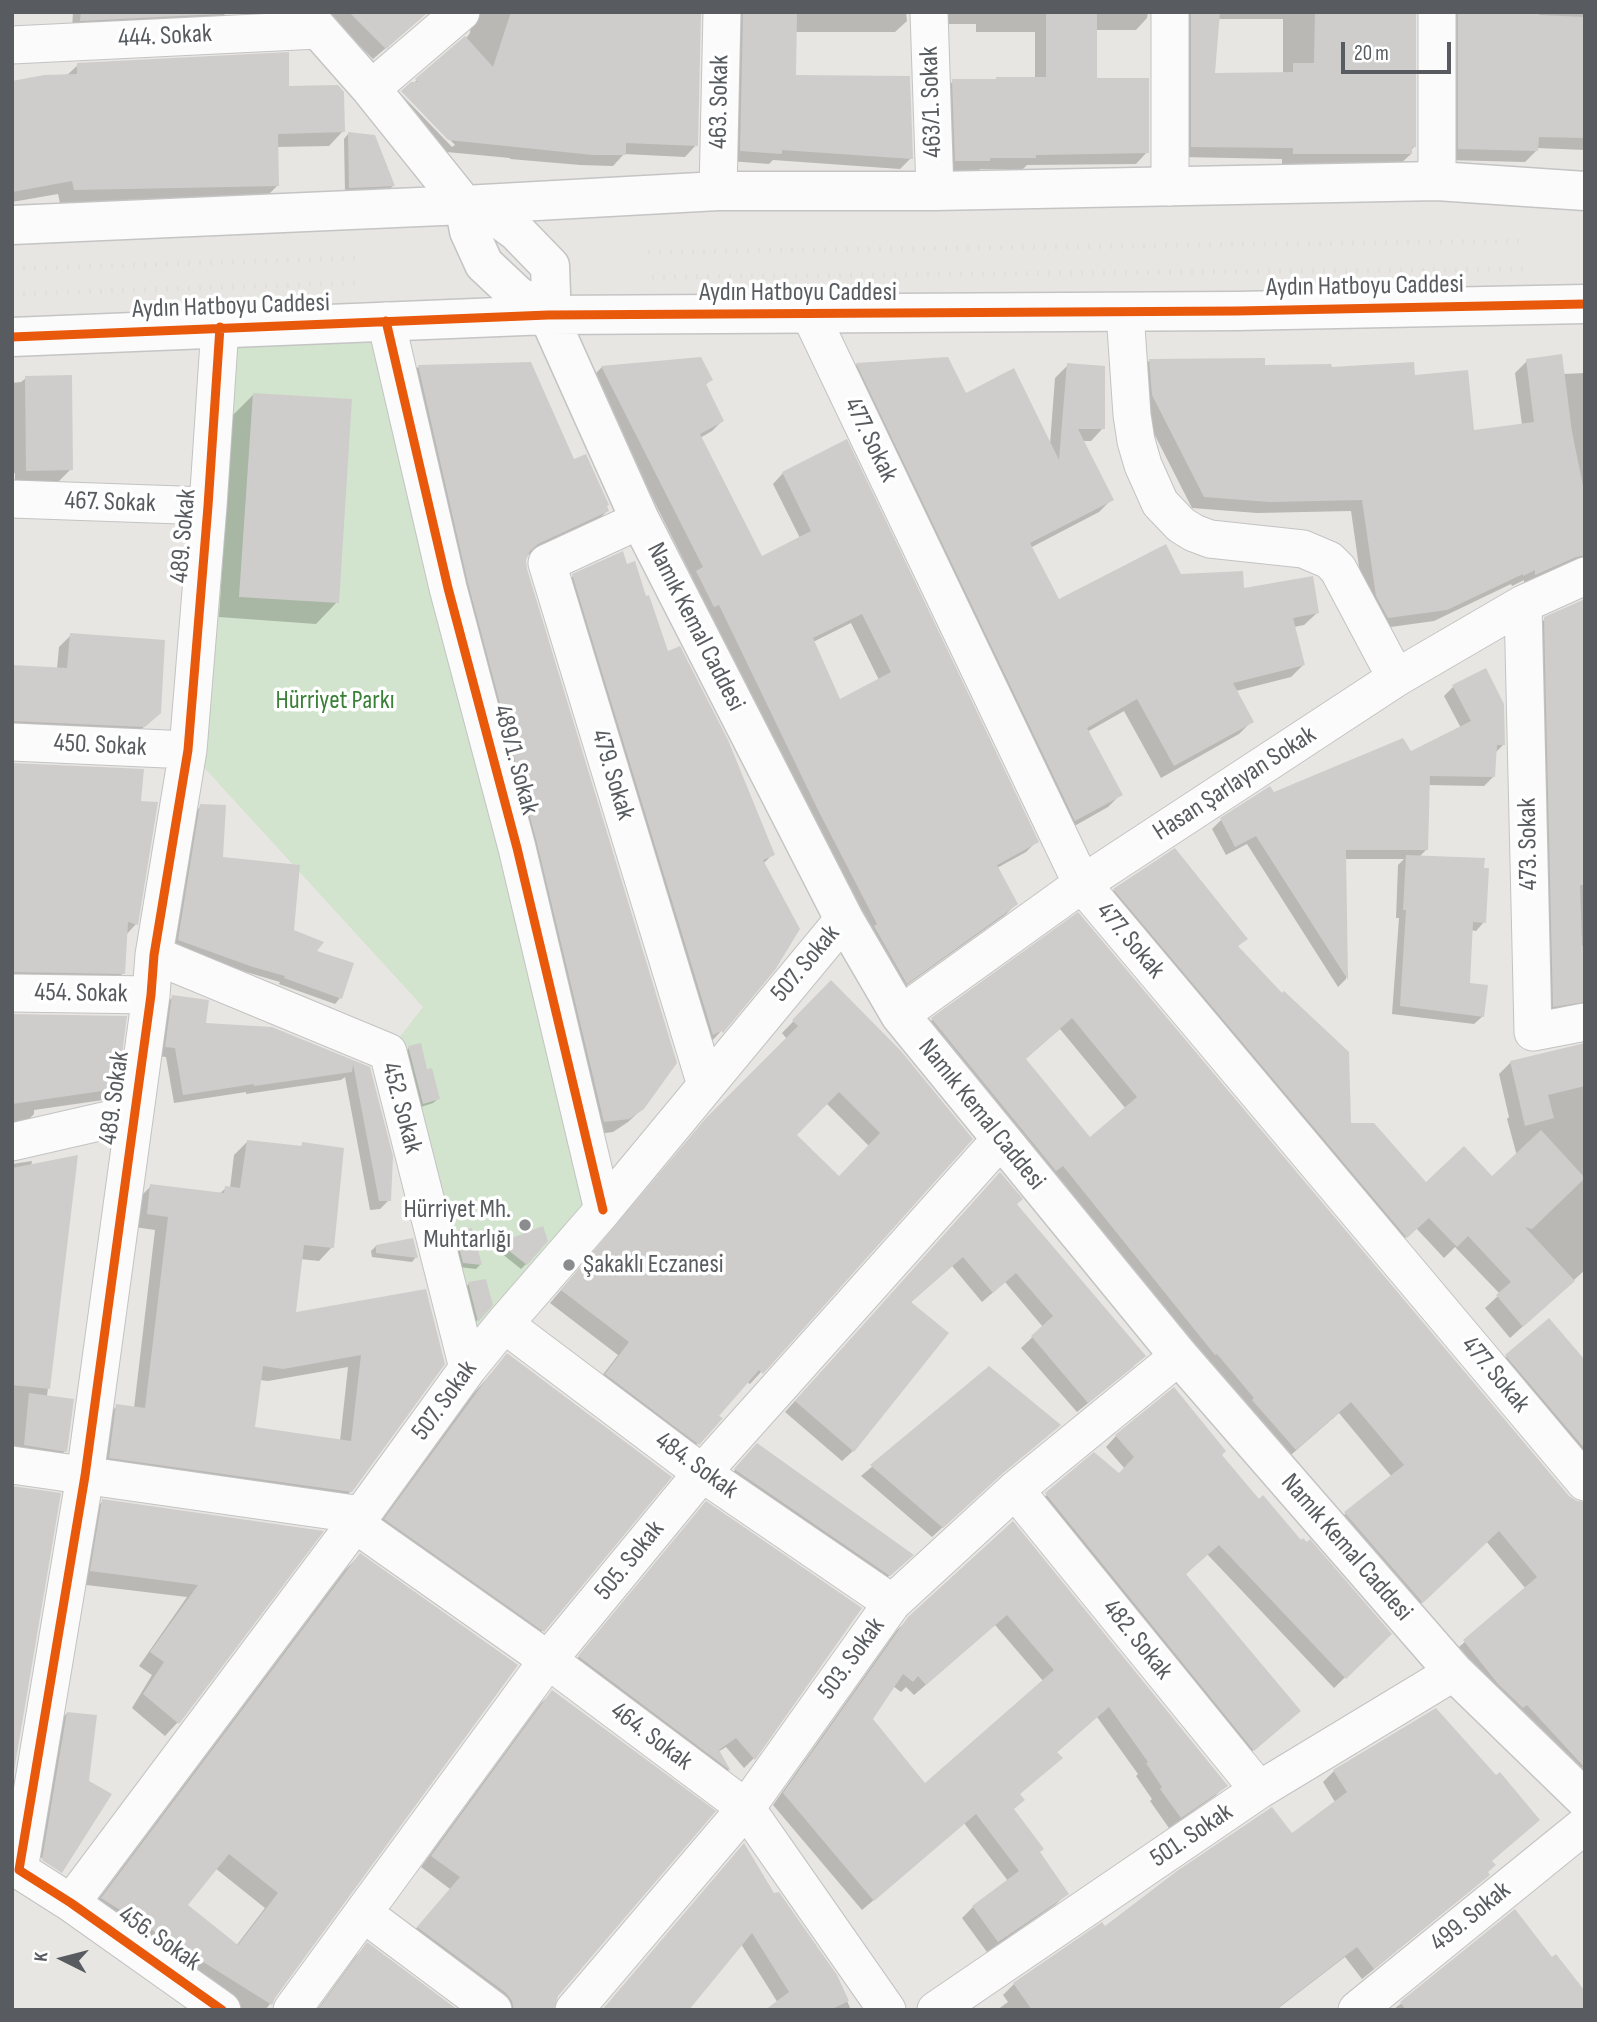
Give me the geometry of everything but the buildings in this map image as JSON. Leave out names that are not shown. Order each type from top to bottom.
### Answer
[{"type":"street","points":[[372,89],[461,12]]},
{"type":"street","name":"463. Sokak","points":[[718,191],[722,12]]},
{"type":"street","name":"463/1. Sokak","points":[[929,12],[935,191]]},
{"type":"street","points":[[1170,12],[1170,187]]},
{"type":"street","points":[[1437,12],[1437,181]]},
{"type":"street","points":[[311,21],[372,89],[464,205]]},
{"type":"street","name":"444. Sokak","points":[[12,45],[311,21]]},
{"type":"street","points":[[12,225],[718,191],[935,191],[1437,181],[1585,191]]},
{"type":"street","name":"Namık Kemal Caddesi","points":[[464,205],[494,215],[517,232],[550,266],[548,314],[640,520],[844,919],[900,1015],[1179,1356],[1454,1672],[1585,1799]]},
{"type":"street","name":"Aydın Hatboyu Caddesi","points":[[12,337],[548,314],[1125,312],[1585,304]]},
{"type":"street","points":[[1125,312],[1136,441],[1143,465],[1160,503],[1181,525],[1210,539],[1303,549],[1329,560],[1338,569],[1396,678]]},
{"type":"street","name":"477. Sokak","points":[[810,314],[1082,884],[1585,1482]]},
{"type":"street","name":"489/1. Sokak","points":[[386,321],[448,588],[517,848],[603,1210]]},
{"type":"street","name":"489. Sokak","points":[[19,1870],[85,1476],[151,995],[154,955],[188,750],[220,327]]},
{"type":"street","name":"467. Sokak","points":[[12,499],[208,506]]},
{"type":"street","name":"479. Sokak","points":[[640,520],[547,563],[706,1085]]},
{"type":"street","name":"Hasan Şarlayan Sokak","points":[[900,1015],[1082,884],[1396,678],[1523,604],[1585,576]]},
{"type":"street","name":"473. Sokak","points":[[1523,604],[1533,1032],[1585,1022]]},
{"type":"street","name":"450. Sokak","points":[[12,742],[188,750]]},
{"type":"street","name":"507. Sokak","points":[[71,1903],[359,1520],[468,1368],[844,919]]},
{"type":"street","name":"452. Sokak","points":[[154,955],[388,1052],[468,1368]]},
{"type":"street","name":"454. Sokak","points":[[12,993],[151,995]]},
{"type":"street","points":[[12,1142],[134,1114]]},
{"type":"street","name":"505. Sokak","points":[[292,2010],[548,1660],[702,1473],[1001,1139]]},
{"type":"street","name":"484. Sokak","points":[[504,1324],[702,1473],[892,1603]]},
{"type":"street","name":"503. Sokak","points":[[574,2010],[746,1808],[892,1603],[1015,1490],[1179,1356]]},
{"type":"street","points":[[12,1465],[359,1520]]},
{"type":"street","name":"482. Sokak","points":[[1015,1490],[1259,1790]]},
{"type":"street","name":"464. Sokak","points":[[359,1520],[746,1808],[887,2010]]},
{"type":"street","name":"501. Sokak","points":[[936,2010],[1259,1790],[1454,1672]]},
{"type":"street","name":"499. Sokak","points":[[1357,2010],[1585,1825]]},
{"type":"street","name":"456. Sokak","points":[[19,1870],[71,1903],[222,2010]]},
{"type":"street","points":[[363,1913],[493,2010]]},
{"type":"green space","name":"Hürriyet Parkı","points":[[386,321],[603,1210],[468,1368],[388,1052],[423,1007],[188,750],[220,327]]},
{"type":"railway","points":[[648,252],[1527,241]]},
{"type":"railway","points":[[12,269],[359,258]]},
{"type":"railway","points":[[652,277],[1526,269]]},
{"type":"railway","points":[[12,294],[359,283]]},
{"type":"cycle path","points":[[12,337],[548,315],[1237,311],[1585,304]]},
{"type":"cycle path","points":[[386,321],[448,588],[517,848],[603,1210]]},
{"type":"cycle path","points":[[220,327],[188,750],[154,955],[151,995],[85,1476],[19,1870],[71,1903],[222,2010]]},
{"type":"place","name":"Hürriyet Mh. Muhtarlığı","points":[[525,1225]]},
{"type":"place","name":"Şakaklı Eczanesi","points":[[569,1265]]}]
